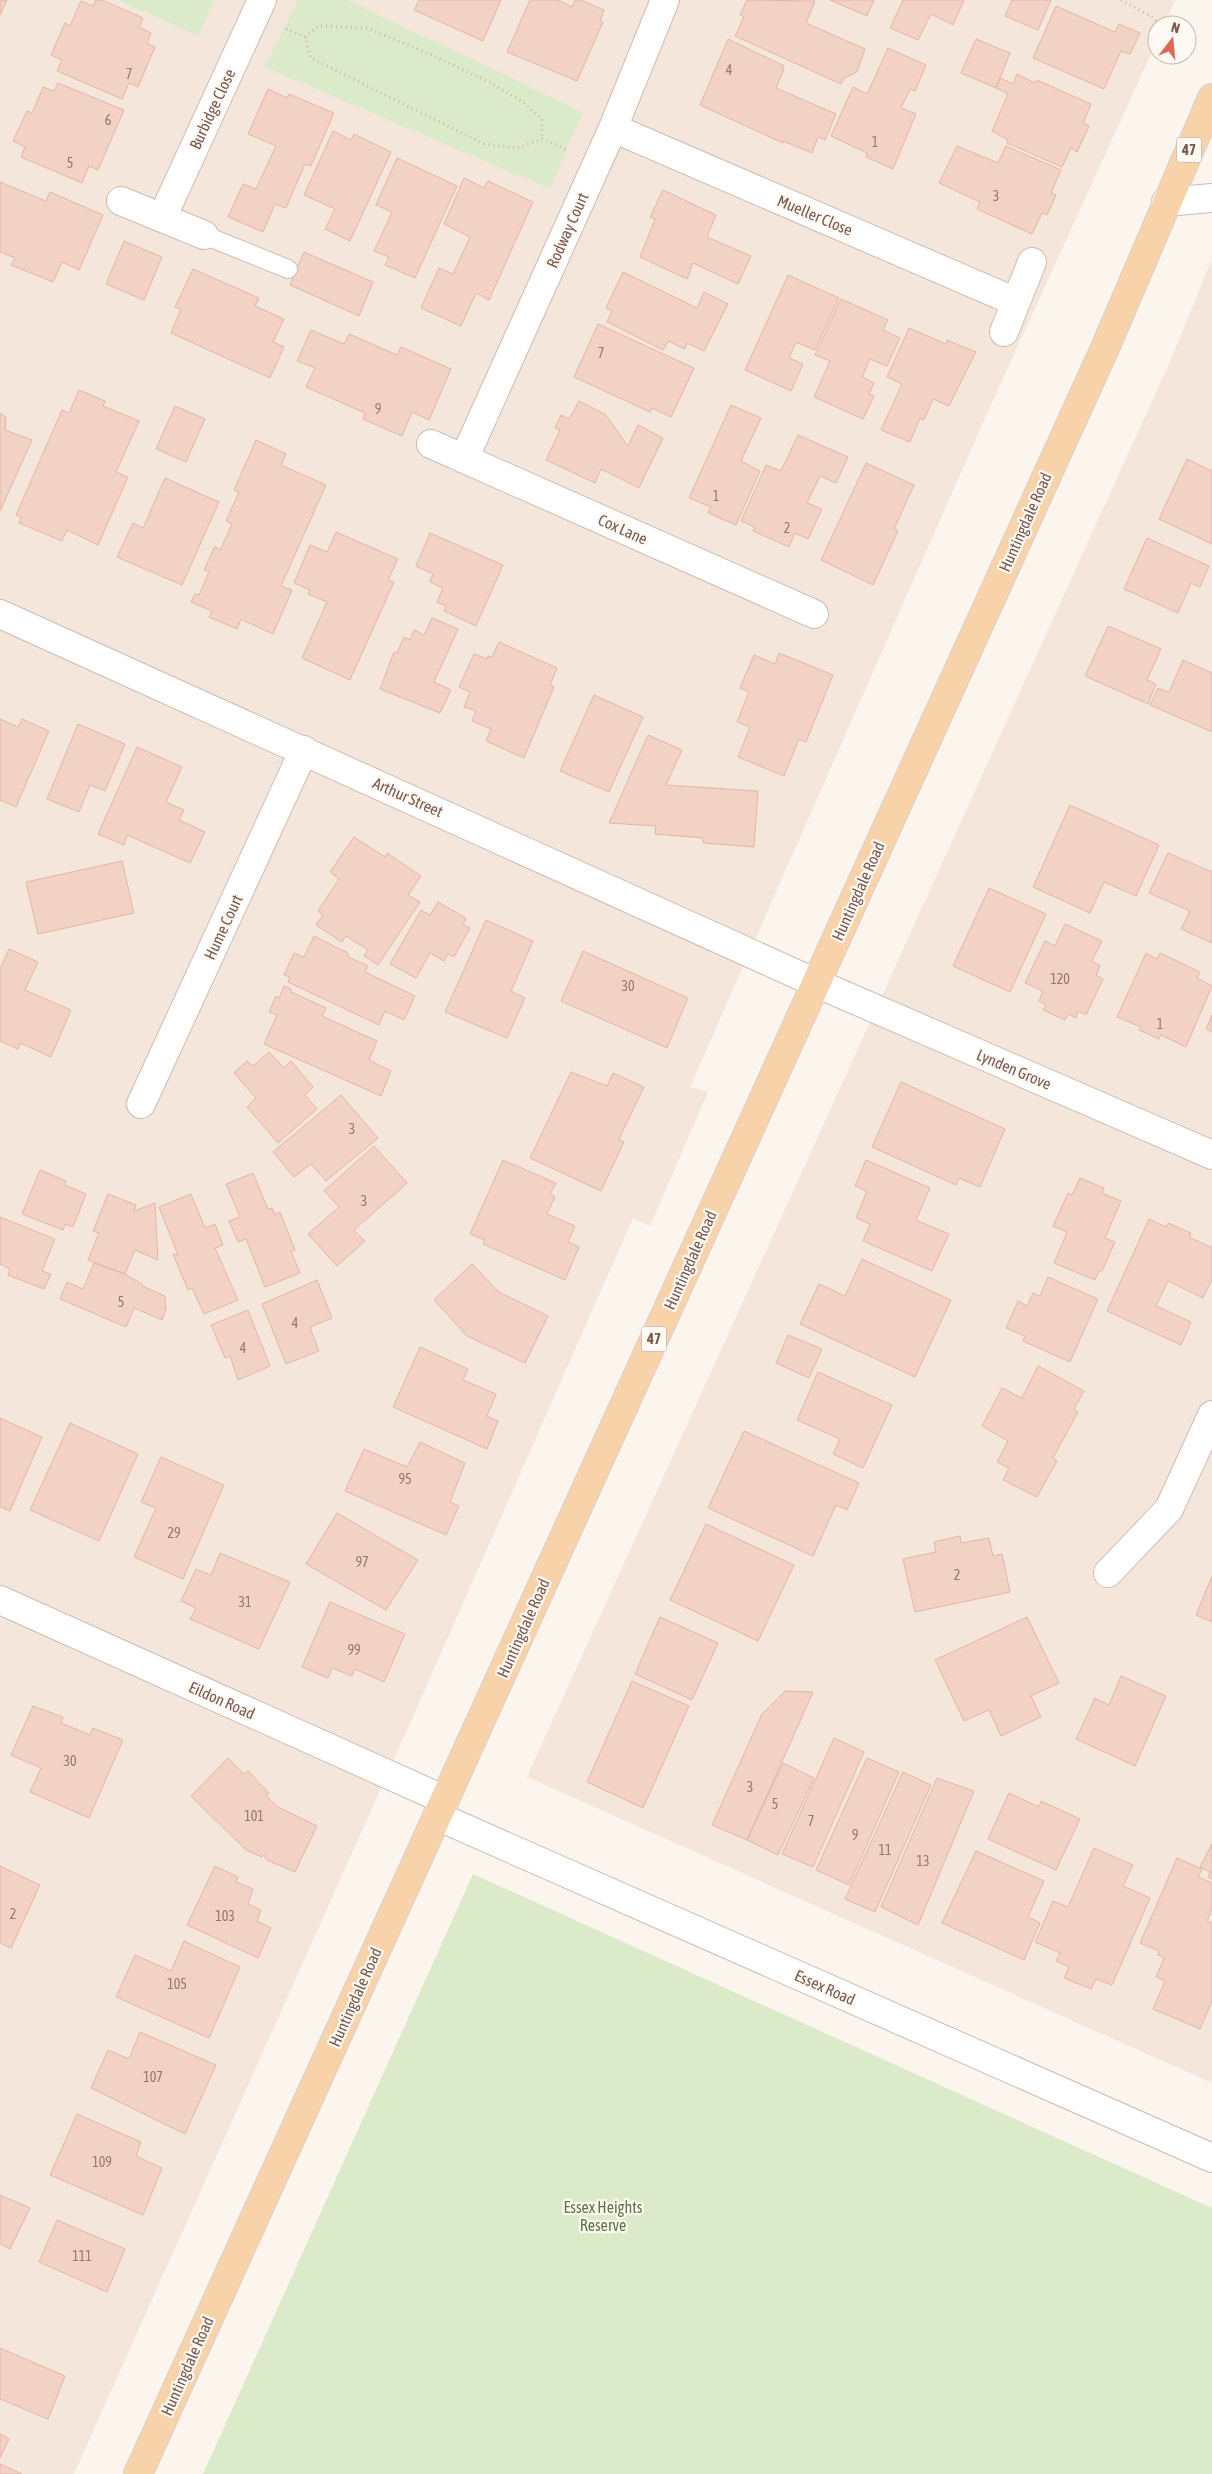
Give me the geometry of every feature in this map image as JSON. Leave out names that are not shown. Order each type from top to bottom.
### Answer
[{"type":"main road","name":"Huntingdale Road","points":[[138,2474],[1105,348],[1212,98]]},
{"type":"street","name":"Rodway Court","points":[[464,459],[598,163],[665,0]]},
{"type":"street","name":"Burbidge Close","points":[[162,218],[258,8]]},
{"type":"street","name":"Mueller Close","points":[[613,128],[1016,302]]},
{"type":"street","points":[[1166,202],[1212,198]]},
{"type":"street","points":[[121,201],[204,235]]},
{"type":"street","points":[[1004,332],[1032,262]]},
{"type":"street","name":"Cox Lane","points":[[431,444],[814,614]]},
{"type":"street","name":"Arthur Street","points":[[0,614],[816,983]]},
{"type":"street","name":"Hume Court","points":[[141,1104],[304,750]]},
{"type":"street","name":"Lynden Grove","points":[[816,983],[1212,1155]]},
{"type":"street","points":[[1108,1573],[1169,1509],[1212,1415]]},
{"type":"street","name":"Eildon Road","points":[[0,1600],[441,1808]]},
{"type":"street","name":"Essex Road","points":[[441,1808],[1212,2158]]},
{"type":"lane","points":[[204,235],[288,269]]},
{"type":"path","points":[[1121,0],[1148,15]]},
{"type":"path","points":[[258,8],[305,37],[311,58],[484,144],[518,148],[542,139],[598,163]]},
{"type":"path","points":[[305,37],[318,26],[366,28],[432,55],[491,83],[523,102],[542,119],[542,139]]},
{"type":"shaded area","points":[[0,0],[1175,0],[1168,15],[1147,15],[1147,63],[989,409],[690,1087],[708,1092],[650,1226],[633,1218],[412,1719],[74,2474],[0,2474]]},
{"type":"shaded area","points":[[1212,259],[1212,2083],[527,1777],[1172,357]]},
{"type":"green space","points":[[118,0],[214,0],[198,36]]},
{"type":"green space","points":[[298,0],[347,0],[583,112],[550,189],[265,67]]},
{"type":"green space","name":"Essex Heights Reserve","points":[[473,1874],[1212,2208],[1212,2474],[203,2474]]},
{"type":"building","points":[[0,0],[7,0],[0,15]]},
{"type":"building","points":[[96,0],[102,0],[143,18],[139,27],[151,33],[147,43],[155,47],[138,87],[129,83],[122,99],[57,71],[62,60],[51,55],[65,23],[70,26],[81,1],[93,6]]},
{"type":"building","points":[[419,0],[501,0],[483,41],[414,10]]},
{"type":"building","points":[[530,0],[558,0],[572,7],[575,0],[581,0],[604,10],[600,21],[603,22],[577,81],[507,52]]},
{"type":"building","points":[[747,0],[815,1],[806,23],[865,49],[857,72],[844,78],[841,84],[735,36],[744,17],[740,15]]},
{"type":"building","points":[[830,0],[874,0],[867,16]]},
{"type":"building","points":[[903,0],[964,0],[953,25],[931,14],[918,40],[890,28]]},
{"type":"building","points":[[1012,0],[1051,0],[1038,30],[1005,16]]},
{"type":"building","points":[[1056,6],[1115,32],[1119,24],[1140,33],[1130,54],[1121,51],[1104,89],[1033,58]]},
{"type":"building","points":[[728,39],[784,66],[781,68],[784,69],[776,88],[836,114],[825,140],[818,137],[812,153],[783,141],[783,143],[700,105]]},
{"type":"building","points":[[976,39],[1010,53],[996,88],[961,73]]},
{"type":"building","points":[[888,48],[926,65],[915,91],[910,89],[901,108],[916,114],[893,169],[866,157],[867,153],[831,136],[853,87],[867,94]]},
{"type":"building","points":[[1017,74],[1035,83],[1037,80],[1091,104],[1083,123],[1089,126],[1077,152],[1071,148],[1062,167],[1007,143],[1008,140],[992,131],[1008,94],[996,88],[1000,78],[1013,84]]},
{"type":"building","points":[[58,83],[124,110],[98,170],[89,166],[82,183],[21,157],[25,147],[13,141],[27,111],[32,113],[43,87],[54,91]]},
{"type":"building","points":[[268,89],[287,98],[289,94],[334,113],[311,166],[305,164],[286,208],[275,204],[263,232],[228,217],[243,184],[256,189],[276,146],[248,134]]},
{"type":"building","points":[[333,131],[351,140],[354,134],[391,152],[350,241],[325,229],[335,209],[304,195]]},
{"type":"building","points":[[957,146],[998,163],[1006,146],[1061,170],[1051,193],[1056,195],[1047,215],[1042,213],[1032,234],[977,209],[980,202],[939,183]]},
{"type":"building","points":[[397,158],[457,186],[415,278],[385,265],[389,257],[374,251],[392,212],[376,205]]},
{"type":"building","points":[[464,178],[484,188],[488,181],[533,202],[489,300],[476,293],[461,326],[421,308],[439,268],[453,274],[470,237],[444,224]]},
{"type":"building","points":[[0,182],[46,201],[50,192],[103,215],[79,270],[62,262],[53,282],[11,265],[15,258],[0,252]]},
{"type":"building","points":[[663,190],[716,215],[707,237],[751,256],[738,284],[693,263],[687,279],[640,257],[655,219],[650,217]]},
{"type":"building","points":[[124,241],[162,257],[144,300],[106,284]]},
{"type":"building","points":[[304,252],[373,282],[359,316],[290,285]]},
{"type":"building","points":[[193,269],[259,298],[255,306],[284,319],[273,342],[284,347],[270,378],[171,333],[181,309],[175,307]]},
{"type":"building","points":[[623,272],[697,308],[704,292],[728,304],[704,351],[687,343],[685,349],[668,341],[663,350],[607,322],[612,311],[606,308]]},
{"type":"building","points":[[788,275],[839,298],[815,350],[796,342],[789,358],[803,364],[791,391],[745,370]]},
{"type":"building","points":[[841,299],[888,320],[883,330],[900,338],[887,366],[870,359],[862,377],[874,383],[869,394],[874,396],[863,419],[814,397],[830,361],[815,355]]},
{"type":"building","points":[[598,324],[694,368],[671,417],[652,408],[650,412],[574,377]]},
{"type":"building","points":[[909,328],[946,344],[947,340],[976,352],[949,406],[933,399],[924,420],[920,418],[910,442],[881,430],[902,384],[887,377]]},
{"type":"building","points":[[311,330],[344,344],[349,334],[397,355],[401,347],[451,369],[429,420],[412,412],[402,436],[363,419],[365,413],[306,387],[315,368],[297,361]]},
{"type":"building","points":[[79,390],[105,401],[103,406],[139,421],[116,472],[128,477],[98,545],[67,530],[62,541],[19,523],[21,517],[16,515],[62,410],[69,413]]},
{"type":"building","points":[[579,401],[605,414],[628,446],[638,425],[663,438],[639,488],[601,469],[595,483],[546,460],[560,430],[555,428],[561,415],[569,419]]},
{"type":"building","points":[[731,405],[761,418],[741,461],[760,471],[736,525],[708,513],[711,507],[689,498]]},
{"type":"building","points":[[175,406],[205,419],[186,462],[156,449]]},
{"type":"building","points":[[0,413],[6,417],[5,430],[32,440],[0,511]]},
{"type":"building","points":[[798,435],[848,457],[836,483],[820,476],[807,503],[822,509],[808,539],[795,533],[789,547],[753,531],[755,527],[741,521],[766,465],[781,471]]},
{"type":"building","points":[[256,440],[286,454],[281,465],[326,485],[281,586],[292,590],[273,634],[241,619],[237,629],[209,617],[212,611],[191,602],[195,594],[199,595],[209,572],[204,570],[215,546],[220,550],[232,524],[226,521],[239,492],[234,490]]},
{"type":"building","points":[[1187,459],[1212,471],[1212,544],[1159,519]]},
{"type":"building","points":[[866,463],[914,485],[894,529],[898,531],[873,585],[821,560]]},
{"type":"building","points":[[165,478],[219,502],[182,585],[117,557],[133,523],[143,528]]},
{"type":"building","points":[[336,532],[398,559],[388,580],[394,582],[350,680],[302,658],[327,602],[308,594],[310,590],[294,583],[310,545],[327,552]]},
{"type":"building","points":[[430,533],[503,565],[476,626],[444,611],[446,606],[437,602],[443,588],[430,582],[433,574],[416,566]]},
{"type":"building","points":[[1147,538],[1209,566],[1200,587],[1191,583],[1178,613],[1124,589]]},
{"type":"building","points":[[432,618],[458,629],[434,682],[451,690],[440,713],[380,689],[394,652],[397,653],[404,637],[410,640],[414,630],[424,635]]},
{"type":"building","points":[[1108,626],[1161,649],[1147,680],[1156,684],[1148,704],[1085,676]]},
{"type":"building","points":[[499,642],[557,668],[550,685],[554,687],[524,758],[486,741],[491,729],[472,721],[476,711],[464,707],[470,692],[459,687],[474,654],[487,659],[488,656],[492,657]]},
{"type":"building","points":[[779,653],[833,675],[806,742],[799,739],[784,776],[738,757],[750,727],[737,722],[749,692],[740,688],[754,655],[775,664]]},
{"type":"building","points":[[1183,660],[1212,673],[1212,732],[1150,705],[1158,688],[1169,692]]},
{"type":"building","points":[[594,695],[643,717],[609,792],[560,771]]},
{"type":"building","points":[[0,719],[18,727],[22,719],[49,731],[16,807],[0,800]]},
{"type":"building","points":[[78,724],[125,744],[105,791],[90,785],[79,812],[47,799]]},
{"type":"building","points":[[648,735],[682,750],[666,785],[758,791],[754,847],[703,843],[703,838],[655,834],[656,826],[609,823]]},
{"type":"building","points":[[137,747],[182,767],[166,802],[184,810],[179,820],[205,832],[190,863],[127,835],[124,845],[98,834]]},
{"type":"building","points":[[1070,805],[1159,845],[1136,896],[1104,882],[1090,913],[1033,887]]},
{"type":"building","points":[[354,837],[385,857],[387,853],[421,876],[408,895],[420,902],[378,965],[364,956],[368,950],[346,936],[342,942],[316,925],[323,915],[318,911],[339,879],[330,872]]},
{"type":"building","points":[[1168,853],[1212,872],[1212,943],[1181,929],[1190,911],[1149,893]]},
{"type":"building","points":[[122,861],[134,913],[38,934],[26,882]]},
{"type":"building","points":[[989,888],[1046,914],[1010,992],[953,966]]},
{"type":"building","points":[[438,902],[466,918],[463,924],[470,928],[454,957],[448,954],[444,961],[430,953],[416,978],[390,964],[421,910],[430,915]]},
{"type":"building","points":[[486,920],[533,941],[511,991],[525,998],[507,1038],[445,1012]]},
{"type":"building","points":[[1065,924],[1102,941],[1092,961],[1100,966],[1096,975],[1103,979],[1086,1015],[1078,1011],[1076,1018],[1068,1014],[1065,1020],[1043,1010],[1046,1005],[1039,1001],[1043,991],[1025,983],[1045,941],[1055,946]]},
{"type":"building","points":[[314,936],[348,953],[348,957],[368,966],[365,972],[415,996],[404,1020],[385,1011],[379,1025],[288,982],[290,977],[284,975],[294,953],[304,957]]},
{"type":"building","points":[[9,949],[38,962],[25,990],[71,1010],[51,1057],[20,1043],[18,1049],[0,1041],[0,969]]},
{"type":"building","points":[[583,951],[688,998],[667,1048],[561,1001]]},
{"type":"building","points":[[1146,953],[1157,959],[1160,953],[1200,972],[1197,978],[1212,986],[1186,1047],[1161,1035],[1159,1039],[1139,1030],[1141,1027],[1117,1017]]},
{"type":"building","points":[[284,986],[291,989],[291,992],[326,1008],[322,1016],[377,1041],[369,1060],[391,1071],[381,1096],[264,1044],[277,1015],[269,1012],[276,996],[279,998]]},
{"type":"building","points":[[1212,1015],[1212,1032],[1206,1029]]},
{"type":"building","points":[[269,1052],[284,1068],[291,1061],[313,1087],[305,1095],[317,1109],[278,1143],[247,1107],[256,1098],[234,1073],[247,1061],[253,1066]]},
{"type":"building","points":[[571,1072],[607,1086],[613,1073],[644,1087],[619,1139],[624,1142],[601,1191],[530,1158]]},
{"type":"building","points":[[901,1082],[1005,1129],[980,1187],[959,1178],[956,1185],[872,1147]]},
{"type":"building","points":[[341,1095],[378,1138],[326,1181],[311,1164],[294,1177],[273,1152]]},
{"type":"building","points":[[374,1146],[407,1183],[354,1230],[365,1241],[337,1266],[308,1234],[339,1207],[324,1191]]},
{"type":"building","points":[[503,1160],[556,1183],[550,1194],[555,1197],[547,1214],[575,1226],[568,1242],[579,1247],[565,1280],[483,1244],[485,1240],[470,1234]]},
{"type":"building","points":[[866,1160],[930,1188],[916,1220],[949,1234],[932,1271],[863,1241],[870,1224],[856,1218],[867,1191],[855,1186]]},
{"type":"building","points":[[40,1170],[66,1181],[65,1185],[86,1194],[73,1227],[65,1224],[63,1230],[22,1214]]},
{"type":"building","points":[[253,1173],[268,1209],[272,1208],[275,1215],[280,1212],[295,1250],[291,1251],[300,1273],[265,1287],[246,1239],[238,1242],[229,1221],[240,1217],[226,1184]]},
{"type":"building","points":[[1080,1178],[1104,1188],[1102,1193],[1121,1201],[1105,1238],[1115,1242],[1102,1271],[1099,1271],[1095,1280],[1054,1263],[1067,1232],[1053,1226],[1068,1193],[1072,1195]]},
{"type":"building","points":[[108,1194],[136,1205],[134,1211],[155,1203],[158,1260],[135,1250],[125,1274],[88,1260],[99,1233],[93,1231]]},
{"type":"building","points":[[191,1194],[205,1228],[215,1224],[223,1245],[215,1248],[238,1300],[204,1314],[192,1288],[188,1290],[173,1254],[178,1255],[159,1207]]},
{"type":"building","points":[[0,1217],[55,1239],[42,1271],[51,1274],[44,1289],[8,1275],[10,1269],[0,1264]]},
{"type":"building","points":[[1149,1219],[1166,1227],[1168,1223],[1191,1233],[1189,1237],[1212,1248],[1212,1279],[1203,1298],[1168,1281],[1156,1306],[1191,1322],[1181,1345],[1107,1311]]},
{"type":"building","points":[[862,1259],[951,1300],[915,1377],[800,1324],[819,1284],[845,1296]]},
{"type":"building","points":[[94,1263],[125,1274],[142,1284],[142,1286],[165,1296],[166,1309],[162,1320],[134,1308],[126,1327],[60,1299],[67,1282],[83,1289]]},
{"type":"building","points":[[472,1264],[499,1292],[548,1316],[525,1363],[467,1336],[434,1300]]},
{"type":"building","points":[[1048,1277],[1098,1299],[1070,1362],[1023,1341],[1025,1336],[1006,1328],[1018,1301],[1027,1306],[1033,1293],[1040,1296]]},
{"type":"building","points":[[317,1280],[332,1318],[310,1327],[319,1351],[286,1364],[262,1304]]},
{"type":"building","points":[[248,1310],[270,1366],[238,1380],[230,1356],[225,1358],[211,1325]]},
{"type":"building","points":[[788,1335],[822,1349],[809,1378],[776,1363]]},
{"type":"building","points":[[420,1347],[468,1369],[463,1380],[496,1394],[487,1416],[498,1421],[487,1449],[393,1407]]},
{"type":"building","points":[[1038,1366],[1084,1391],[1074,1409],[1078,1412],[1053,1458],[1057,1461],[1037,1497],[1003,1480],[1009,1468],[997,1462],[1008,1441],[982,1426],[1002,1388],[1022,1398]]},
{"type":"building","points":[[818,1372],[892,1405],[863,1468],[833,1454],[840,1439],[797,1420]]},
{"type":"building","points":[[0,1418],[42,1437],[10,1511],[0,1507]]},
{"type":"building","points":[[70,1423],[138,1454],[99,1541],[30,1510]]},
{"type":"building","points":[[744,1431],[859,1483],[847,1510],[836,1505],[813,1556],[708,1508]]},
{"type":"building","points":[[420,1442],[465,1463],[450,1502],[459,1506],[446,1535],[345,1491],[364,1449],[407,1467]]},
{"type":"building","points":[[161,1457],[224,1485],[183,1579],[134,1557],[156,1508],[141,1502]]},
{"type":"building","points":[[337,1513],[418,1560],[386,1610],[306,1564]]},
{"type":"building","points":[[706,1524],[794,1565],[758,1641],[670,1600]]},
{"type":"building","points":[[960,1536],[961,1543],[989,1538],[993,1556],[1002,1554],[1010,1592],[915,1612],[903,1559],[936,1552],[934,1542]]},
{"type":"building","points":[[220,1553],[290,1582],[259,1649],[190,1619],[196,1608],[181,1601],[196,1569],[211,1575]]},
{"type":"building","points":[[1212,1576],[1212,1622],[1196,1615]]},
{"type":"building","points":[[330,1602],[405,1634],[384,1682],[355,1669],[352,1676],[332,1668],[328,1678],[302,1667]]},
{"type":"building","points":[[660,1617],[718,1643],[692,1700],[635,1674]]},
{"type":"building","points":[[1027,1617],[1059,1683],[1031,1696],[1041,1717],[1001,1736],[989,1710],[964,1721],[935,1660]]},
{"type":"building","points":[[1121,1676],[1166,1696],[1135,1766],[1076,1739],[1095,1698],[1109,1705]]},
{"type":"building","points":[[632,1681],[689,1706],[643,1808],[587,1782]]},
{"type":"building","points":[[785,1691],[813,1692],[747,1840],[712,1825],[762,1714]]},
{"type":"building","points":[[33,1706],[63,1717],[61,1723],[90,1735],[93,1728],[123,1740],[89,1818],[30,1792],[41,1768],[11,1755]]},
{"type":"building","points":[[834,1738],[864,1752],[813,1867],[782,1854]]},
{"type":"building","points":[[228,1758],[244,1774],[248,1771],[269,1793],[266,1795],[276,1806],[317,1826],[295,1872],[267,1860],[264,1855],[262,1857],[246,1850],[191,1796]]},
{"type":"building","points":[[867,1758],[899,1772],[849,1885],[816,1870]]},
{"type":"building","points":[[783,1763],[814,1778],[778,1855],[747,1840]]},
{"type":"building","points":[[903,1772],[931,1785],[875,1912],[845,1899]]},
{"type":"building","points":[[937,1778],[974,1791],[918,1925],[881,1907]]},
{"type":"building","points":[[1009,1793],[1039,1807],[1041,1801],[1080,1819],[1056,1870],[988,1839]]},
{"type":"building","points":[[1212,1844],[1212,1879],[1208,1877],[1210,1872],[1200,1867]]},
{"type":"building","points":[[1094,1848],[1133,1865],[1123,1886],[1150,1898],[1112,1985],[1096,1979],[1091,1989],[1064,1978],[1069,1967],[1056,1961],[1060,1953],[1035,1942],[1053,1901],[1068,1907]]},
{"type":"building","points":[[976,1851],[1044,1881],[1028,1917],[1040,1923],[1024,1960],[942,1923]]},
{"type":"building","points":[[1177,1858],[1202,1869],[1198,1877],[1212,1883],[1212,1910],[1207,1921],[1212,1923],[1212,2001],[1200,2029],[1153,2009],[1165,1981],[1156,1977],[1164,1958],[1158,1955],[1159,1951],[1140,1943]]},
{"type":"building","points":[[0,1866],[40,1885],[11,1948],[0,1943]]},
{"type":"building","points":[[215,1866],[238,1877],[236,1882],[253,1889],[248,1904],[261,1910],[257,1921],[271,1928],[258,1958],[187,1925]]},
{"type":"building","points":[[184,1941],[240,1967],[209,2038],[116,1997],[135,1955],[171,1971]]},
{"type":"building","points":[[140,2032],[216,2065],[185,2134],[91,2088],[108,2050],[129,2059]]},
{"type":"building","points":[[77,2114],[141,2142],[136,2156],[162,2168],[143,2215],[50,2175]]},
{"type":"building","points":[[0,2195],[30,2208],[10,2249],[0,2244]]},
{"type":"building","points":[[57,2220],[125,2249],[107,2292],[39,2262]]},
{"type":"building","points":[[0,2348],[65,2376],[48,2419],[0,2399]]},
{"type":"building","points":[[0,2434],[9,2439],[0,2458]]},
{"type":"building","points":[[0,2464],[22,2474],[0,2474]]}]
